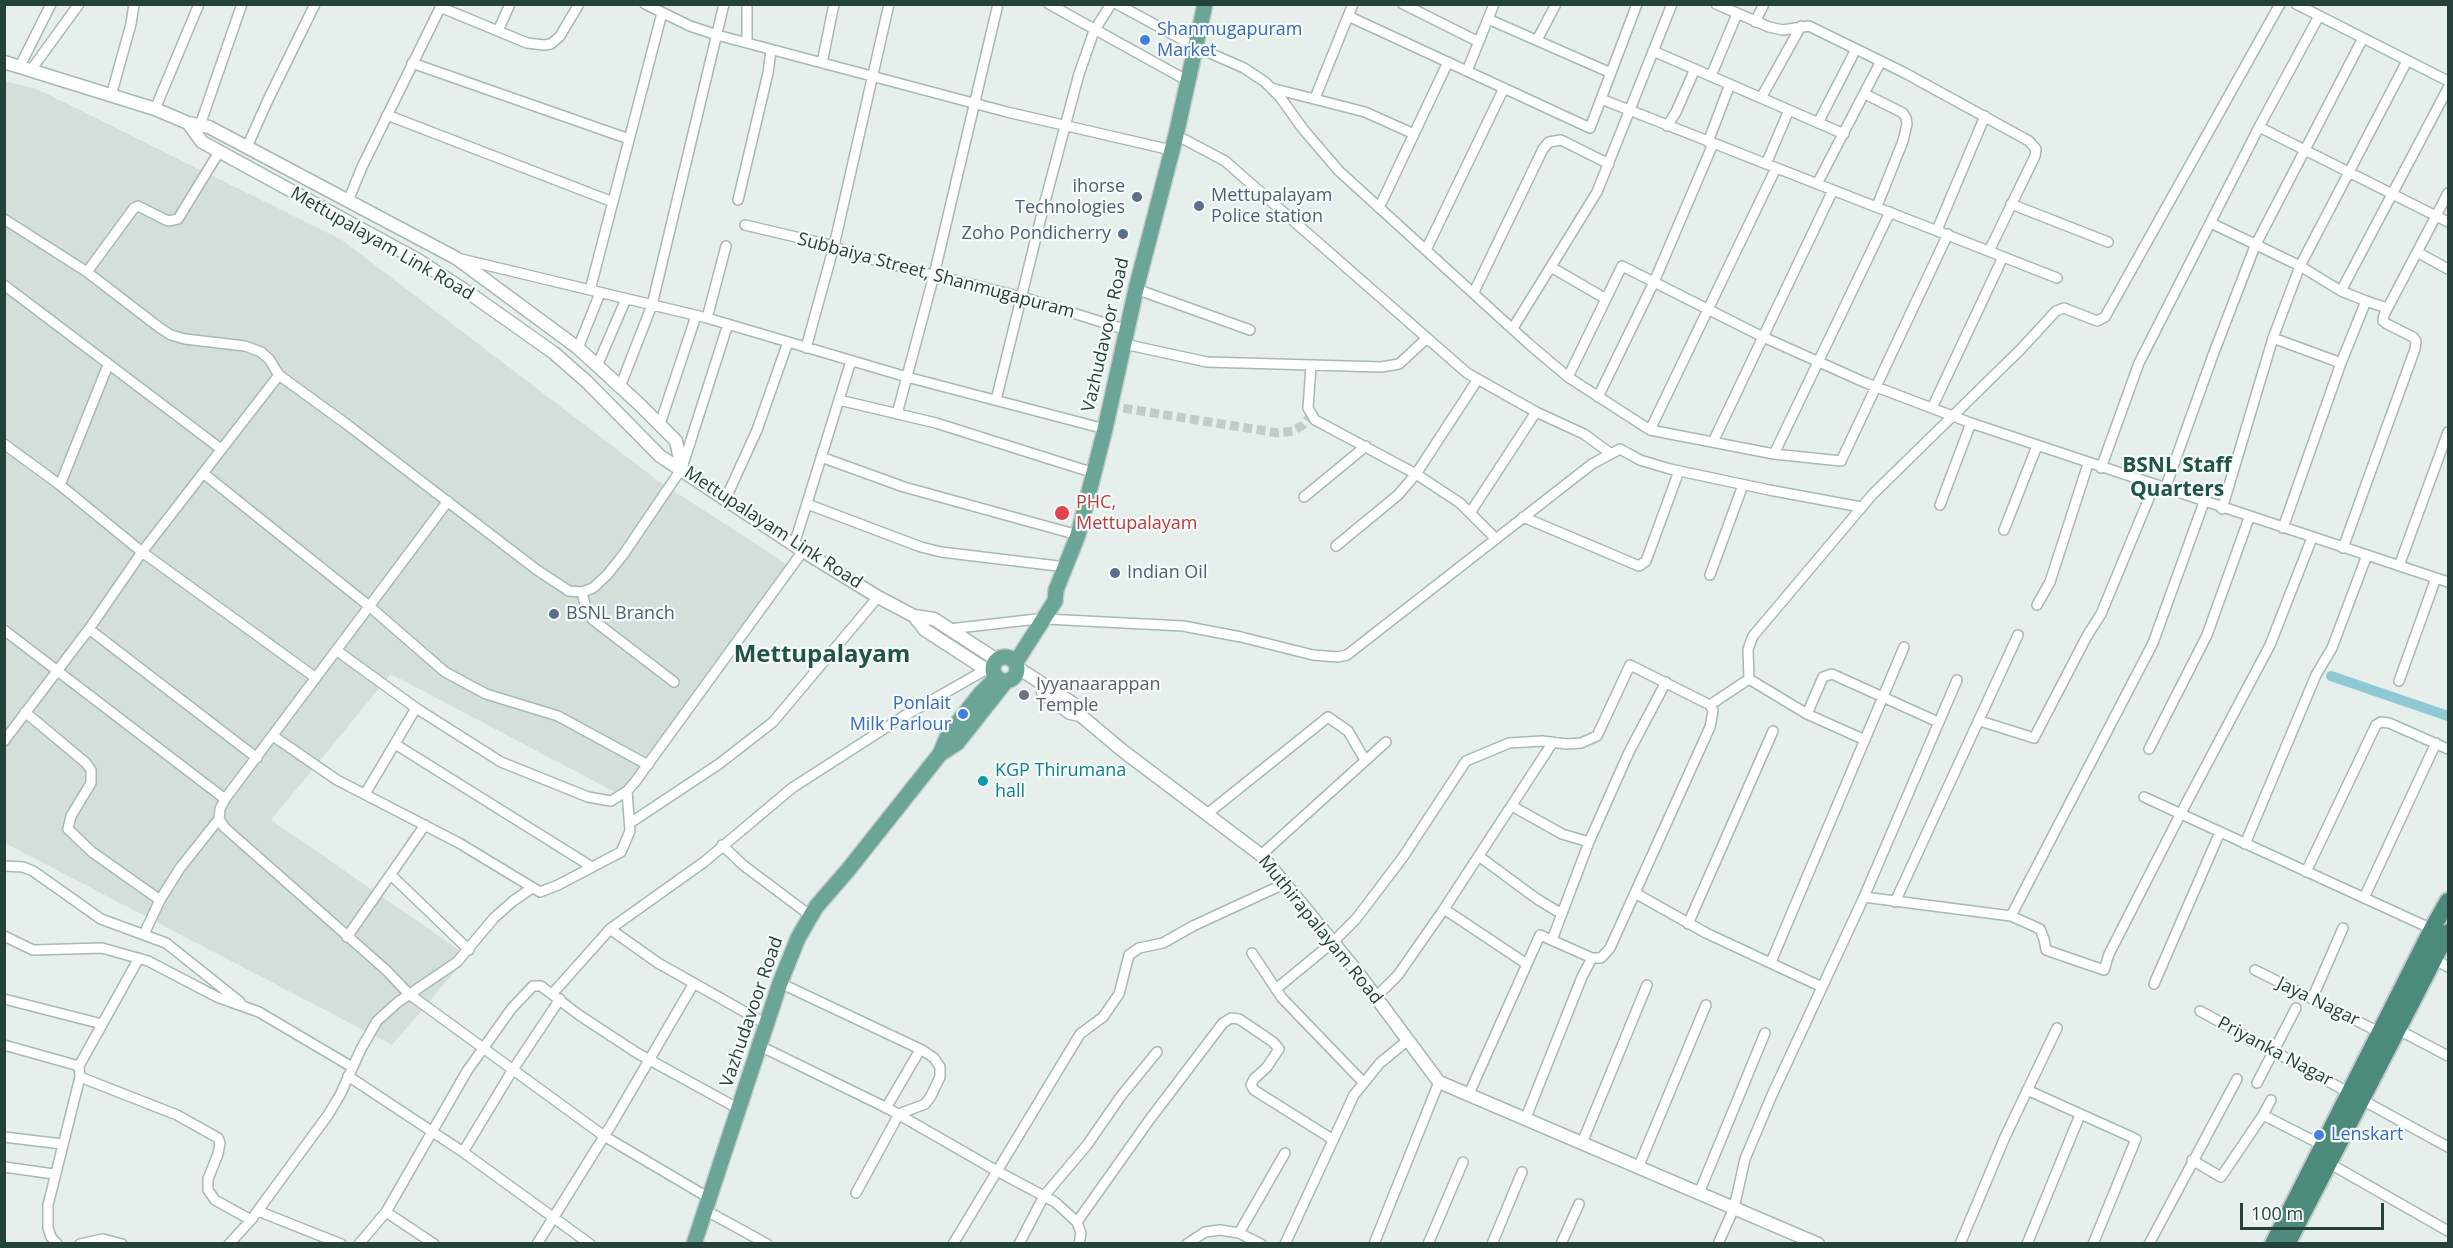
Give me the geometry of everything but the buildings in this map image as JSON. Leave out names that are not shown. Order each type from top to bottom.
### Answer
[{"type":"highway","points":[[2283,1242],[2323,1155],[2356,1095],[2388,1028],[2438,946],[2448,901]]},
{"type":"main road","name":"Vazhudavoor Road","points":[[694,1244],[780,983],[798,938],[816,907],[940,754],[957,743],[1041,619],[1047,598],[1056,590],[1066,567],[1078,535],[1105,429],[1136,289],[1174,142],[1205,4]]},
{"type":"street","points":[[26,68],[51,4]]},
{"type":"street","points":[[26,68],[80,4]]},
{"type":"street","points":[[111,96],[131,24],[134,4]]},
{"type":"street","points":[[155,109],[199,4]]},
{"type":"street","points":[[242,4],[194,124],[209,127],[456,258],[578,348],[660,424],[676,441],[682,468]]},
{"type":"street","points":[[247,147],[315,4]]},
{"type":"street","points":[[498,31],[510,4]]},
{"type":"street","points":[[348,201],[387,115],[441,6],[527,43],[544,45],[551,44],[560,36],[579,4]]},
{"type":"street","points":[[645,4],[690,26],[771,50],[1064,125],[1174,142],[1225,161],[1467,373],[1584,434],[1610,453]]},
{"type":"street","points":[[620,387],[652,305],[724,4]]},
{"type":"street","points":[[747,4],[747,43]]},
{"type":"street","points":[[822,63],[834,4]]},
{"type":"street","points":[[806,348],[834,246],[889,4]]},
{"type":"street","points":[[897,414],[934,275],[998,4]]},
{"type":"street","points":[[1049,4],[1094,31],[1188,81]]},
{"type":"street","points":[[996,400],[1064,125],[1094,31],[1111,4]]},
{"type":"street","points":[[1117,4],[1196,47],[1244,68],[1271,88],[1328,159],[1379,208],[1568,377],[1650,430],[1774,454],[1841,460],[1948,234]]},
{"type":"street","points":[[1315,98],[1353,4]]},
{"type":"street","points":[[1403,4],[1479,42]]},
{"type":"street","points":[[1467,71],[1494,4]]},
{"type":"street","points":[[1537,40],[1556,4]]},
{"type":"street","points":[[1348,16],[1590,128],[1637,4]]},
{"type":"street","points":[[1513,328],[1597,192],[1672,4]]},
{"type":"street","points":[[1716,4],[1755,22],[1783,30],[1809,26],[1881,61],[2029,141],[2036,149],[2035,156],[1989,251]]},
{"type":"street","points":[[1755,22],[1764,4]]},
{"type":"street","points":[[1749,679],[1748,650],[1754,636],[1861,507],[2056,311],[2064,308],[2097,321],[2106,317],[2280,4]]},
{"type":"street","points":[[2295,4],[2448,81]]},
{"type":"street","points":[[578,348],[595,291],[613,202],[662,13]]},
{"type":"street","points":[[1711,76],[1737,14]]},
{"type":"street","points":[[2101,468],[2139,363],[2259,127],[2319,16]]},
{"type":"street","points":[[1488,19],[1611,73]]},
{"type":"street","points":[[1761,98],[1800,26]]},
{"type":"street","points":[[2165,489],[2255,246],[2363,39]]},
{"type":"street","points":[[1818,123],[1856,49]]},
{"type":"street","points":[[738,200],[768,73],[771,50]]},
{"type":"street","points":[[1653,51],[1844,134]]},
{"type":"street","points":[[1817,184],[1881,61]]},
{"type":"street","points":[[2222,508],[2273,338],[2300,266],[2407,61]]},
{"type":"street","name":"Mettupalayam Link Road","points":[[4,62],[155,109],[194,124],[202,142],[418,260],[554,353],[587,382],[660,456],[682,468],[798,548],[878,597],[914,616],[934,619],[1005,669]]},
{"type":"street","points":[[1379,208],[1448,62]]},
{"type":"street","points":[[412,63],[629,139]]},
{"type":"street","points":[[1667,126],[1676,112],[1695,69]]},
{"type":"street","points":[[1598,397],[1654,282],[1711,143],[1730,84]]},
{"type":"street","points":[[1271,88],[1365,112],[1414,134]]},
{"type":"street","points":[[1426,250],[1504,88]]},
{"type":"street","points":[[2340,291],[2448,88]]},
{"type":"street","points":[[1865,94],[1903,113],[1906,118],[1906,130],[1877,206]]},
{"type":"street","points":[[1601,99],[2057,278]]},
{"type":"street","points":[[1766,164],[1789,110]]},
{"type":"street","points":[[387,115],[613,202]]},
{"type":"street","points":[[1937,230],[1985,116]]},
{"type":"street","points":[[2259,127],[2448,222]]},
{"type":"street","points":[[1474,292],[1543,149],[1549,142],[1561,140],[1609,164]]},
{"type":"street","points":[[87,272],[134,208],[138,206],[168,221],[178,219],[219,152]]},
{"type":"street","points":[[1650,430],[1776,168]]},
{"type":"street","points":[[1713,442],[1833,190]]},
{"type":"street","points":[[2343,549],[2415,349],[2416,341],[2413,337],[2383,321],[2387,308],[2448,193]]},
{"type":"street","points":[[2011,204],[2108,242]]},
{"type":"street","points":[[1774,454],[1890,212]]},
{"type":"street","points":[[4,219],[87,272],[171,335],[185,339],[245,346],[261,352],[270,359],[279,375],[569,591],[582,592],[593,588],[623,555],[682,468],[728,324]]},
{"type":"street","points":[[2211,223],[2300,266],[2340,291],[2387,308]]},
{"type":"street","name":"Subbaiya Street, Shanmugapuram","points":[[745,225],[834,246],[854,255],[1022,297],[1126,337],[1207,362],[1394,366],[1426,339]]},
{"type":"street","points":[[707,318],[726,246]]},
{"type":"street","points":[[2417,252],[2448,269]]},
{"type":"street","points":[[1932,408],[2003,257]]},
{"type":"street","points":[[456,258],[707,318],[907,377],[1105,429]]},
{"type":"street","points":[[1568,377],[1622,266],[1763,338],[1952,416],[2249,518],[2448,582]]},
{"type":"street","points":[[1551,267],[1606,299]]},
{"type":"street","points":[[4,285],[221,449]]},
{"type":"street","points":[[1136,289],[1250,330]]},
{"type":"street","points":[[597,366],[626,299]]},
{"type":"street","points":[[2283,528],[2341,363],[2366,301]]},
{"type":"street","points":[[660,424],[696,316]]},
{"type":"street","points":[[2273,338],[2341,363]]},
{"type":"street","points":[[726,498],[758,430],[788,342]]},
{"type":"street","points":[[336,650],[416,708],[488,755],[588,797],[611,801],[627,791],[648,765],[798,548],[807,504],[851,361]]},
{"type":"street","points":[[60,485],[108,365]]},
{"type":"street","points":[[1311,366],[1308,408],[1316,420],[1416,474],[1460,503],[1496,538]]},
{"type":"street","points":[[4,741],[142,552],[279,375]]},
{"type":"street","points":[[1336,546],[1398,495],[1416,474],[1478,380]]},
{"type":"street","points":[[839,400],[936,423],[1094,473]]},
{"type":"street","points":[[1470,513],[1536,411]]},
{"type":"street","points":[[1940,505],[1971,423]]},
{"type":"street","points":[[2399,566],[2448,432]]},
{"type":"street","points":[[4,444],[60,485],[142,552],[316,678]]},
{"type":"street","points":[[1304,497],[1366,446]]},
{"type":"street","points":[[2004,530],[2037,446]]},
{"type":"street","points":[[949,629],[1041,619],[1183,626],[1241,637],[1313,655],[1347,656],[1523,517],[1610,453],[1620,449],[1640,459],[1679,471],[1861,507]]},
{"type":"street","points":[[821,457],[904,487],[1078,535]]},
{"type":"street","points":[[2037,605],[2050,582],[2088,464]]},
{"type":"street","points":[[1523,517],[1639,566],[1646,561],[1679,471]]},
{"type":"street","points":[[203,473],[369,606],[445,672],[501,700],[558,716],[648,765]]},
{"type":"street","points":[[1710,574],[1743,484]]},
{"type":"street","points":[[1980,721],[2034,738],[2087,636],[2101,614],[2154,486]]},
{"type":"street","points":[[144,934],[160,900],[180,868],[219,819],[220,809],[225,799],[448,501]]},
{"type":"street","points":[[2011,916],[2144,662],[2163,618],[2204,502]]},
{"type":"street","points":[[807,504],[941,552],[1066,567]]},
{"type":"street","points":[[2148,749],[2207,635],[2249,518]]},
{"type":"street","points":[[1864,897],[2011,916],[2040,928],[2046,950],[2104,970],[2109,954],[2181,813],[2270,645],[2313,538]]},
{"type":"street","points":[[2245,844],[2316,675],[2332,648],[2367,555]]},
{"type":"street","points":[[2398,681],[2436,578]]},
{"type":"street","points":[[582,592],[586,609],[593,620],[674,682]]},
{"type":"street","points":[[630,823],[718,764],[773,722],[878,597]]},
{"type":"street","points":[[914,616],[925,630],[1005,669]]},
{"type":"street","points":[[88,629],[257,758]]},
{"type":"street","points":[[4,630],[225,799]]},
{"type":"street","points":[[1895,902],[2018,635]]},
{"type":"street","points":[[1771,962],[1904,647]]},
{"type":"street","points":[[1276,989],[1334,942],[1356,919],[1402,857],[1466,761],[1509,743],[1581,743],[1597,736],[1630,665],[1710,705],[1713,711],[1710,727],[1610,948],[1601,958],[1592,958],[1540,935],[1525,963],[1468,1096]]},
{"type":"street","points":[[463,1152],[556,996],[610,929],[704,862],[792,788],[897,720],[1005,669]]},
{"type":"street","name":"Muthirapalayam Road","points":[[1005,669],[1070,713],[1080,715],[1123,751],[1264,859],[1334,942],[1439,1082]]},
{"type":"street","points":[[1807,714],[1827,674],[1839,676],[1938,722]]},
{"type":"street","points":[[1710,705],[1749,679]]},
{"type":"street","points":[[1749,679],[1807,714],[1865,740]]},
{"type":"street","points":[[1718,1244],[1734,1208],[1745,1159],[1788,1058],[1864,897],[1957,680]]},
{"type":"street","points":[[1552,940],[1589,842],[1629,752],[1666,681]]},
{"type":"street","points":[[365,794],[416,708]]},
{"type":"street","points":[[25,712],[86,763],[91,770],[91,783],[71,816],[68,829],[93,852],[160,900]]},
{"type":"street","points":[[1207,814],[1328,717],[1348,731],[1365,760]]},
{"type":"street","points":[[2306,872],[2376,725],[2381,722],[2389,723],[2448,748]]},
{"type":"street","points":[[1688,924],[1773,731]]},
{"type":"street","points":[[273,736],[317,768],[459,843],[540,892],[547,891],[621,852],[626,843],[630,823],[627,791]]},
{"type":"street","points":[[1264,859],[1386,742]]},
{"type":"street","points":[[1376,997],[1398,975],[1480,857],[1552,742]]},
{"type":"street","points":[[2364,898],[2436,743]]},
{"type":"street","points":[[394,744],[592,867]]},
{"type":"street","points":[[2144,797],[2364,898],[2438,946]]},
{"type":"street","points":[[1512,806],[1562,834],[1589,842]]},
{"type":"street","points":[[219,819],[224,827],[409,994],[604,1136],[767,1244]]},
{"type":"street","points":[[347,937],[425,825]]},
{"type":"street","points":[[2154,984],[2220,832]]},
{"type":"street","points":[[722,845],[742,865],[811,916]]},
{"type":"street","points":[[1480,857],[1537,899],[1562,914]]},
{"type":"street","points":[[4,866],[23,867],[33,871],[101,919],[166,943],[245,1005],[350,1072],[590,1244]]},
{"type":"street","points":[[391,875],[469,950]]},
{"type":"street","points":[[953,1244],[1080,1034],[1103,1017],[1119,994],[1127,960],[1133,951],[1163,943],[1284,881]]},
{"type":"street","points":[[229,1244],[251,1220],[328,1115],[377,1021],[409,994],[457,962],[494,918],[532,888]]},
{"type":"street","points":[[1635,893],[1688,924],[1822,987]]},
{"type":"street","points":[[1444,909],[1525,963]]},
{"type":"street","points":[[2312,999],[2343,928]]},
{"type":"street","points":[[610,929],[640,952],[768,1025]]},
{"type":"street","points":[[4,936],[33,950],[102,948],[139,958],[217,997],[245,1005]]},
{"type":"street","points":[[1252,953],[1276,989],[1299,1017],[1363,1082]]},
{"type":"street","points":[[57,1244],[51,1237],[48,1227],[48,1204],[80,1077],[79,1066],[139,958]]},
{"type":"street","points":[[1525,1120],[1582,977],[1592,958]]},
{"type":"street","name":"Jaya Nagar","points":[[2255,970],[2312,999],[2388,1028],[2448,1056]]},
{"type":"street","points":[[537,1244],[694,983]]},
{"type":"street","points":[[780,983],[934,1058],[939,1067],[940,1077],[931,1096],[925,1104],[915,1110],[899,1114],[856,1193]]},
{"type":"street","points":[[359,1244],[386,1212],[467,1071],[512,1008],[529,989],[537,985],[542,986],[579,1015],[649,1060],[739,1109]]},
{"type":"street","points":[[1582,1143],[1647,985]]},
{"type":"street","points":[[4,999],[102,1024]]},
{"type":"street","points":[[1638,1168],[1706,1005]]},
{"type":"street","points":[[2257,1083],[2296,1008]]},
{"type":"street","name":"Priyanka Nagar","points":[[2200,1011],[2448,1147]]},
{"type":"street","points":[[1077,1222],[1150,1119],[1223,1023],[1231,1018],[1245,1023],[1273,1042],[1279,1049],[1272,1061],[1254,1079],[1251,1085],[1254,1090],[1332,1139]]},
{"type":"street","points":[[1960,1244],[2027,1090],[2057,1028]]},
{"type":"street","points":[[1699,1193],[1765,1033]]},
{"type":"street","points":[[1285,1244],[1354,1095],[1363,1082],[1408,1040]]},
{"type":"street","points":[[4,1045],[79,1066]]},
{"type":"street","points":[[760,1046],[899,1114],[997,1172],[1044,1196],[1066,1211],[1077,1222],[1081,1233],[1079,1244]]},
{"type":"street","points":[[1019,1244],[1044,1196],[1087,1145],[1121,1096],[1157,1052]]},
{"type":"street","points":[[886,1108],[917,1055]]},
{"type":"street","points":[[80,1077],[177,1115],[218,1138],[220,1143],[218,1154],[208,1179],[208,1190],[215,1200],[251,1220]]},
{"type":"street","points":[[2149,1244],[2237,1079]]},
{"type":"street","points":[[1374,1244],[1439,1082],[1818,1244]]},
{"type":"street","points":[[2027,1090],[2136,1139],[2093,1244]]},
{"type":"street","points":[[2192,1160],[2221,1177],[2271,1100]]},
{"type":"street","points":[[2027,1244],[2080,1115]]},
{"type":"street","points":[[2263,1115],[2323,1155],[2448,1231]]},
{"type":"street","points":[[4,1137],[62,1143]]},
{"type":"street","points":[[1239,1233],[1285,1153]]},
{"type":"street","points":[[1428,1244],[1463,1162]]},
{"type":"street","points":[[5,1169],[54,1174]]},
{"type":"street","points":[[1492,1244],[1522,1172]]},
{"type":"street","points":[[1561,1244],[1579,1204]]},
{"type":"street","points":[[258,1210],[329,1242],[341,1244]]},
{"type":"street","points":[[386,1212],[434,1244]]},
{"type":"street","points":[[1187,1244],[1205,1232],[1220,1230],[1239,1233],[1261,1244]]},
{"type":"street","points":[[80,1244],[103,1239],[122,1244]]},
{"type":"shaded area","points":[[4,81],[37,89],[342,240],[657,480],[791,567],[626,798],[391,674],[271,820],[468,956],[392,1045],[5,843]]},
{"type":"waterway","points":[[2331,676],[2448,716]]},
{"type":"tunnel","points":[[1110,406],[1278,433],[1293,431],[1303,425],[1311,415]]},
{"type":"place","name":"Shanmugapuram Market","points":[[1145,40]]},
{"type":"place","name":"ihorse Technologies","points":[[1137,197]]},
{"type":"place","name":"Mettupalayam Police station","points":[[1199,206]]},
{"type":"place","name":"Zoho Pondicherry","points":[[1123,234]]},
{"type":"place","name":"PHC, Mettupalayam","points":[[1062,513]]},
{"type":"place","name":"Indian Oil","points":[[1115,573]]},
{"type":"place","name":"BSNL Branch","points":[[554,614]]},
{"type":"place","name":"Iyyanaarappan Temple","points":[[1024,695]]},
{"type":"place","name":"Ponlait Milk Parlour","points":[[963,714]]},
{"type":"place","name":"KGP Thirumana hall","points":[[983,781]]},
{"type":"place","name":"Lenskart","points":[[2319,1135]]},
{"type":"district","name":"BSNL Staff Quarters","points":[[2177,478]]},
{"type":"district","name":"Mettupalayam","points":[[822,655]]}]
